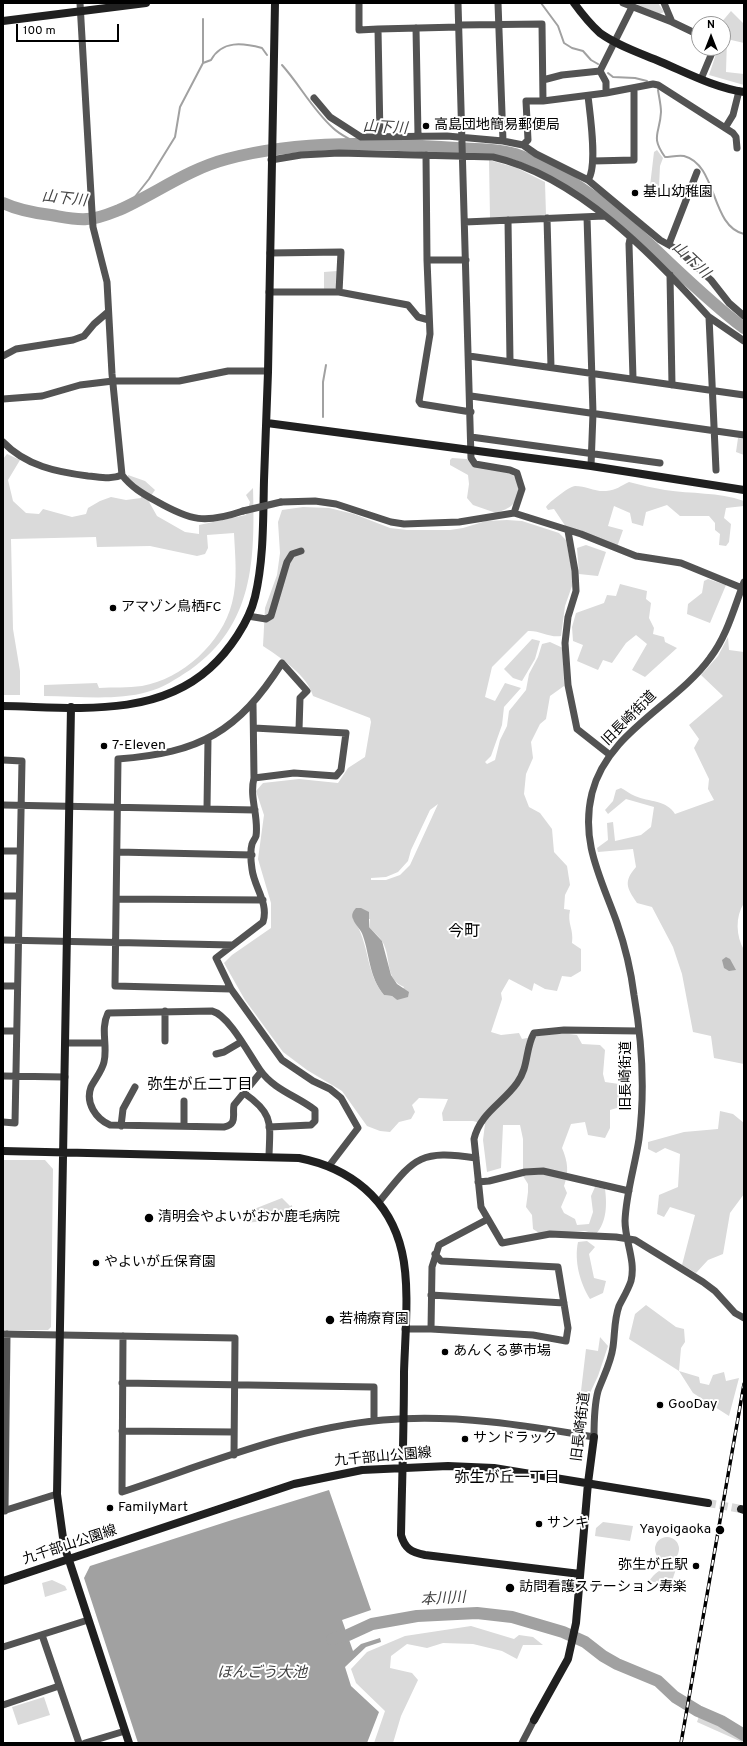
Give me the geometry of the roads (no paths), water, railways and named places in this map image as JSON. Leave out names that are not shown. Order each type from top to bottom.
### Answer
[{"type":"street","points":[[3,21],[81,7],[146,3]]},
{"type":"street","points":[[3,706],[128,706],[163,696],[180,689],[210,668],[233,641],[248,616],[254,599],[260,571],[267,423],[275,3]]},
{"type":"street","points":[[359,3],[359,30],[542,24],[543,101]]},
{"type":"street","points":[[458,3],[471,412],[471,458],[475,464],[510,470],[517,473],[522,489],[514,513]]},
{"type":"street","points":[[498,3],[503,140]]},
{"type":"street","points":[[574,3],[586,20],[600,33],[615,42],[701,79],[742,92],[725,128]]},
{"type":"street","points":[[623,3],[691,31]]},
{"type":"street","points":[[664,3],[672,22]]},
{"type":"street","points":[[81,7],[92,212],[94,227],[105,270],[113,381],[122,475],[128,482],[142,493],[173,511],[189,518],[203,520],[224,517],[281,502],[315,501],[336,504],[391,522],[404,524],[459,522],[514,513],[581,534],[620,551],[636,556],[681,563],[743,585]]},
{"type":"street","points":[[600,71],[632,7]]},
{"type":"street","points":[[416,28],[418,135]]},
{"type":"street","points":[[378,29],[380,137]]},
{"type":"street","points":[[701,79],[711,56]]},
{"type":"street","points":[[543,80],[562,75],[600,71]]},
{"type":"street","points":[[600,71],[606,82],[606,93]]},
{"type":"street","points":[[523,145],[528,140],[526,101],[543,101],[588,96],[658,85],[725,128],[736,137],[737,148]]},
{"type":"street","points":[[593,161],[634,160],[634,88]]},
{"type":"street","points":[[588,96],[593,161],[592,175],[588,180]]},
{"type":"street","points":[[314,98],[330,117],[361,137],[418,135],[462,141],[503,140],[523,145],[588,180],[660,240],[669,244],[711,280],[729,302],[744,316]]},
{"type":"street","points":[[271,160],[301,155],[339,152],[493,157],[519,165],[574,194],[604,216],[670,275],[709,317],[744,341]]},
{"type":"street","points":[[426,155],[429,320],[427,356],[419,401],[421,404],[471,412]]},
{"type":"street","points":[[669,244],[697,172]]},
{"type":"street","points":[[465,222],[604,216]]},
{"type":"street","points":[[587,217],[593,413],[591,466]]},
{"type":"street","points":[[547,218],[551,367]]},
{"type":"street","points":[[508,220],[510,361]]},
{"type":"street","points":[[630,239],[633,378]]},
{"type":"street","points":[[270,253],[340,252],[339,292]]},
{"type":"street","points":[[427,260],[466,260]]},
{"type":"street","points":[[670,275],[672,384]]},
{"type":"street","points":[[270,292],[339,292],[408,305],[418,317],[429,320]]},
{"type":"street","points":[[3,356],[16,349],[73,340],[84,336],[94,324],[108,312]]},
{"type":"street","points":[[709,317],[716,470]]},
{"type":"street","points":[[469,356],[633,378],[744,395]]},
{"type":"street","points":[[3,400],[42,396],[80,385],[113,381],[173,381],[228,371],[268,371]]},
{"type":"street","points":[[470,396],[744,434]]},
{"type":"street","points":[[267,423],[591,466],[744,490]]},
{"type":"street","points":[[471,438],[660,463]]},
{"type":"street","points":[[3,442],[18,455],[36,465],[53,470],[112,478],[122,475]]},
{"type":"street","points":[[568,531],[575,571],[576,591],[568,617],[565,644],[568,685],[577,729],[610,755]]},
{"type":"street","points":[[248,616],[266,619],[271,616],[287,562],[292,554],[301,551]]},
{"type":"street","name":"旧長崎街道","points":[[534,1720],[560,1675],[572,1645],[576,1623],[588,1483],[598,1393],[613,1347],[616,1316],[631,1282],[632,1272],[631,1258],[626,1238],[625,1220],[639,1137],[642,1084],[640,1031],[630,973],[618,925],[591,852],[588,818],[592,791],[610,755],[633,730],[698,673],[710,658],[723,638],[743,585]]},
{"type":"street","points":[[231,989],[114,986],[117,899],[118,760],[148,757],[179,750],[208,739],[236,720],[252,704],[266,688],[282,663],[306,691],[300,698],[299,730]]},
{"type":"street","points":[[252,704],[254,728],[254,778],[251,790],[255,810],[256,837],[252,845],[252,870],[263,900],[265,917],[263,922],[216,958],[231,989],[282,1060],[313,1081],[330,1089],[341,1098],[358,1128],[330,1166]]},
{"type":"street","points":[[71,707],[66,1077],[57,1494],[59,1515],[69,1560],[129,1742]]},
{"type":"street","points":[[254,728],[346,733],[341,770],[336,776],[294,773],[254,778]]},
{"type":"street","points":[[207,808],[208,739]]},
{"type":"street","points":[[3,760],[22,761],[18,896],[15,1122],[3,1122]]},
{"type":"street","points":[[3,805],[255,810]]},
{"type":"street","points":[[3,851],[19,851]]},
{"type":"street","points":[[117,852],[252,855]]},
{"type":"street","points":[[3,896],[18,896]]},
{"type":"street","points":[[117,899],[263,900]]},
{"type":"street","points":[[3,940],[232,945]]},
{"type":"street","points":[[3,986],[17,986]]},
{"type":"street","points":[[165,1011],[165,1041]]},
{"type":"street","points":[[261,1072],[234,1105],[234,1119],[230,1126],[110,1125],[100,1120],[92,1110],[90,1099],[91,1089],[104,1062],[105,1022],[108,1013],[165,1011],[216,1012],[224,1018],[261,1072],[270,1082],[310,1106],[315,1110],[317,1116],[311,1125],[269,1127]]},
{"type":"street","points":[[640,1031],[564,1030],[534,1033],[529,1042],[525,1069],[518,1082],[484,1116],[474,1139],[481,1207],[502,1242],[550,1234],[626,1238],[635,1240],[715,1291],[735,1313],[744,1318]]},
{"type":"street","points":[[3,1031],[16,1031]]},
{"type":"street","points":[[216,1054],[224,1052],[241,1042]]},
{"type":"street","points":[[66,1043],[104,1043]]},
{"type":"street","points":[[3,1076],[66,1077]]},
{"type":"street","points":[[121,1126],[123,1109],[135,1087]]},
{"type":"street","points":[[244,1093],[260,1104],[269,1120],[269,1156]]},
{"type":"street","points":[[184,1101],[184,1126]]},
{"type":"street","points":[[3,1151],[269,1156],[299,1158],[330,1166],[362,1185],[379,1202],[390,1221],[402,1252],[405,1279],[405,1329],[401,1536],[404,1545],[411,1552],[580,1574]]},
{"type":"street","points":[[379,1202],[405,1171],[417,1160],[435,1154],[452,1154],[476,1158]]},
{"type":"street","points":[[478,1182],[489,1181],[525,1172],[543,1171],[629,1191]]},
{"type":"street","points":[[431,1329],[432,1267],[435,1254],[439,1246],[488,1219]]},
{"type":"street","points":[[405,1329],[431,1329],[533,1335],[566,1341],[568,1328],[558,1267],[441,1261],[435,1254]]},
{"type":"street","points":[[431,1295],[564,1303]]},
{"type":"street","points":[[57,1494],[4,1511],[5,1334],[236,1338],[234,1455]]},
{"type":"street","points":[[123,1336],[122,1492],[285,1439],[374,1421],[404,1419],[485,1420],[594,1437]]},
{"type":"street","points":[[122,1383],[374,1387],[374,1421]]},
{"type":"street","points":[[122,1431],[234,1432]]},
{"type":"street","name":"九千部山公園線","points":[[3,1581],[294,1484],[362,1470],[448,1466],[494,1468],[708,1503]]},
{"type":"street","points":[[3,1648],[88,1620]]},
{"type":"street","points":[[42,1635],[79,1743]]},
{"type":"street","points":[[3,1705],[59,1686]]},
{"type":"street","points":[[522,1743],[534,1720]]},
{"type":"street","points":[[85,1743],[125,1731]]},
{"type":"water","points":[[356,908],[361,908],[369,912],[369,927],[382,941],[391,975],[397,984],[409,992],[408,997],[397,1000],[392,996],[384,995],[379,988],[375,981],[362,934],[352,918]]},
{"type":"water","points":[[726,957],[730,959],[736,970],[729,971],[724,968],[722,960]]},
{"type":"water","name":"ほんごう大池","points":[[329,1490],[371,1610],[342,1620],[353,1651],[361,1644],[380,1638],[381,1642],[366,1647],[345,1667],[351,1686],[379,1712],[367,1743],[138,1743],[84,1578],[90,1566]]},
{"type":"waterway","points":[[541,3],[558,26],[564,43],[572,48],[583,51],[591,60],[598,64]]},
{"type":"waterway","points":[[203,19],[203,63]]},
{"type":"waterway","points":[[134,203],[134,198],[149,179],[175,137],[180,107],[203,63],[211,60],[221,49],[227,46],[240,44],[262,48],[267,55]]},
{"type":"waterway","points":[[282,65],[326,121],[338,132],[356,143]]},
{"type":"waterway","points":[[608,73],[613,77],[635,78],[647,81]]},
{"type":"waterway","points":[[658,90],[661,112],[657,139],[660,150],[665,157],[684,156],[695,162],[703,171],[725,220],[733,229],[744,234]]},
{"type":"waterway","name":"山下川","points":[[3,203],[20,209],[74,219],[95,218],[132,204],[185,175],[213,163],[255,153],[312,145],[369,144],[427,146],[513,153],[554,171],[584,190],[612,211],[716,306],[744,328]]},
{"type":"waterway","points":[[323,417],[323,382],[326,365]]},
{"type":"waterway","name":"本川川","points":[[332,1639],[348,1635],[372,1624],[417,1616],[477,1613],[512,1617],[563,1632],[585,1642],[603,1656],[617,1664],[658,1681],[675,1697],[744,1735]]},
{"type":"tunnel","points":[[708,1503],[741,1509]]},
{"type":"railway","points":[[681,1743],[744,1384]]},
{"type":"place","name":"高島団地簡易郵便局","points":[[426,126]]},
{"type":"place","name":"基山幼稚園","points":[[635,193]]},
{"type":"place","name":"アマゾン鳥栖FC","points":[[113,608]]},
{"type":"place","name":"7-Eleven","points":[[104,746]]},
{"type":"place","name":"清明会やよいがおか鹿毛病院","points":[[149,1218]]},
{"type":"place","name":"やよいが丘保育園","points":[[96,1263]]},
{"type":"place","name":"若楠療育園","points":[[330,1320]]},
{"type":"place","name":"あんくる夢市場","points":[[445,1352]]},
{"type":"place","name":"GooDay","points":[[660,1405]]},
{"type":"place","name":"サンドラック","points":[[465,1439]]},
{"type":"place","name":"FamilyMart","points":[[110,1508]]},
{"type":"place","name":"サンキ","points":[[539,1524]]},
{"type":"place","name":"Yayoigaoka","points":[[720,1530]]},
{"type":"place","name":"弥生が丘駅","points":[[696,1566]]},
{"type":"place","name":"訪問看護ステーション寿楽","points":[[510,1588]]},
{"type":"district","name":"今町","points":[[464,933]]},
{"type":"district","name":"弥生が丘二丁目","points":[[200,1086]]},
{"type":"district","name":"弥生が丘一丁目","points":[[507,1479]]}]
